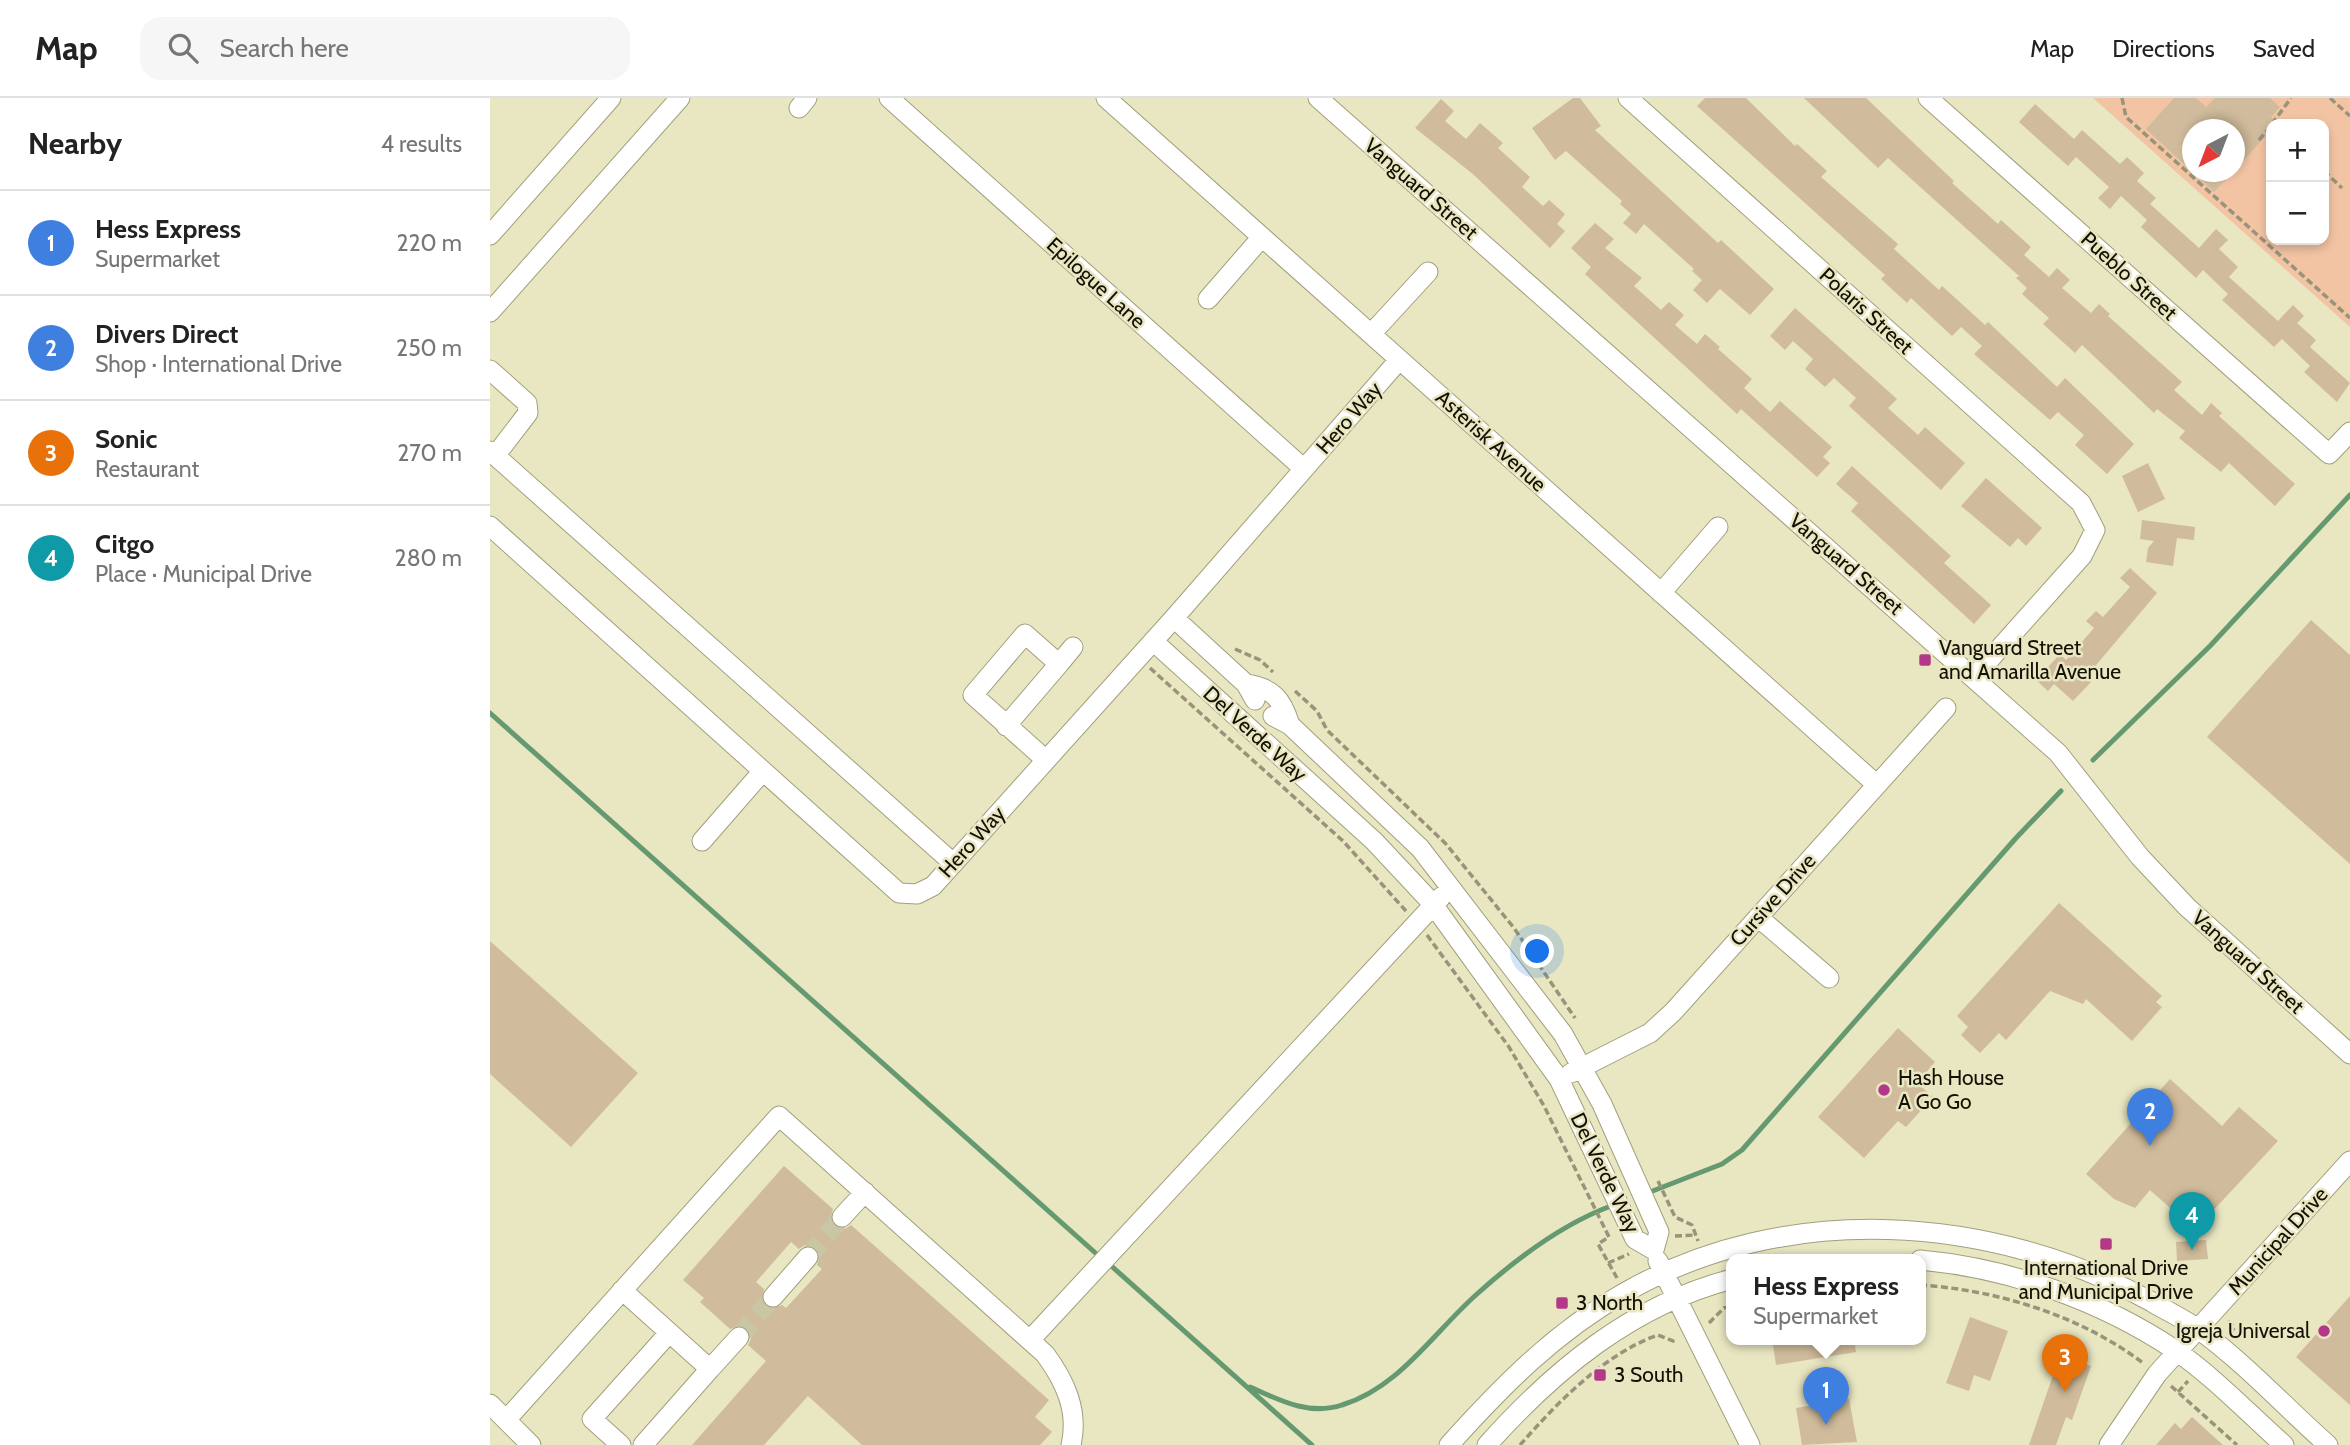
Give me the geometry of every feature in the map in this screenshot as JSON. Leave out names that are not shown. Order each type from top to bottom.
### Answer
[{"type":"street","points":[[490,235],[611,98]]},
{"type":"street","points":[[490,312],[680,98]]},
{"type":"street","name":"Epilogue Lane","points":[[889,98],[1304,469]]},
{"type":"street","name":"Asterisk Avenue","points":[[1106,98],[1877,785]]},
{"type":"street","name":"Vanguard Street","points":[[1318,98],[2066,761],[2140,857],[2187,907],[2350,1054]]},
{"type":"street","name":"Polaris Street","points":[[1628,98],[2081,503],[2095,530],[2082,556],[1974,677]]},
{"type":"street","name":"Pueblo Street","points":[[1928,98],[2329,454],[2350,432]]},
{"type":"street","points":[[1208,299],[1262,237]]},
{"type":"street","points":[[1371,334],[1428,272]]},
{"type":"street","name":"Hero Way","points":[[490,526],[899,893],[917,894],[933,886],[1046,761],[1399,360]]},
{"type":"street","points":[[493,378],[527,403],[528,413],[492,454],[953,863]]},
{"type":"street","points":[[1661,593],[1718,527]]},
{"type":"street","name":"Del Verde Way","points":[[1153,641],[1374,841],[1432,903],[1559,1079],[1635,1240],[1654,1250],[1659,1232],[1602,1104],[1563,1034],[1453,888],[1420,848],[1281,721],[1283,702],[1266,687],[1251,692],[1174,618]]},
{"type":"street","points":[[1046,761],[972,695],[1026,634],[1059,664]]},
{"type":"street","points":[[1006,726],[1073,648]]},
{"type":"street","name":"Cursive Drive","points":[[1559,1079],[1650,1033],[1673,1012],[1946,708]]},
{"type":"street","points":[[1270,747],[1281,721]]},
{"type":"street","points":[[702,841],[764,771]]},
{"type":"street","points":[[1030,1340],[1432,903],[1453,888]]},
{"type":"street","points":[[1758,917],[1829,978]]},
{"type":"street","points":[[507,1419],[779,1116],[1030,1340],[1058,1371],[1072,1403],[1071,1445]]},
{"type":"street","name":"Municipal Drive","points":[[2109,1445],[2157,1374],[2176,1351],[2350,1161]]},
{"type":"street","points":[[842,1217],[865,1192]]},
{"type":"street","points":[[1449,1445],[1507,1381],[1541,1350],[1585,1317],[1663,1273],[1703,1255],[1798,1234],[1879,1230],[1936,1233],[1989,1240],[2087,1271],[2198,1329],[2328,1445]]},
{"type":"street","points":[[1654,1250],[1750,1445]]},
{"type":"street","points":[[773,1297],[808,1257]]},
{"type":"street","points":[[1926,1261],[1955,1263],[2035,1283],[2111,1314],[2176,1351],[2284,1445]]},
{"type":"street","points":[[1487,1445],[1546,1383],[1600,1340],[1676,1299],[1726,1281]]},
{"type":"street","points":[[622,1290],[710,1369]]},
{"type":"street","points":[[621,1445],[592,1419],[669,1333]]},
{"type":"street","points":[[643,1445],[739,1337]]},
{"type":"street","points":[[490,1404],[531,1445]]},
{"type":"path","points":[[2122,98],[2120,102],[2126,117],[2350,318]]},
{"type":"path","points":[[2276,119],[2291,98]]},
{"type":"path","points":[[2330,98],[2350,116]]},
{"type":"path","points":[[2259,140],[2266,132]]},
{"type":"path","points":[[2329,176],[2342,188]]},
{"type":"path","points":[[1926,1285],[1953,1287],[2018,1302],[2108,1340],[2157,1374],[2237,1445]]},
{"type":"path","points":[[1520,1445],[1577,1387],[1650,1338]]},
{"type":"shaded area","points":[[2093,98],[2350,98],[2350,327],[2187,182],[2245,182],[2245,119],[2182,119],[2182,177]]},
{"type":"building","points":[[1573,98],[1580,98],[1601,126],[1595,130],[1718,243],[1721,240],[1774,289],[1750,315],[1720,289],[1707,303],[1693,290],[1702,280],[1692,271],[1694,269],[1644,224],[1636,234],[1623,223],[1631,214],[1620,204],[1622,201],[1566,151],[1555,160],[1532,128]]},
{"type":"building","points":[[1705,98],[1746,98],[1795,146],[1797,144],[1827,171],[1821,177],[1898,244],[1894,249],[1939,290],[1942,286],[1985,325],[1988,322],[2057,387],[2065,378],[2134,444],[2107,474],[2075,445],[2084,435],[2058,412],[2050,420],[1991,369],[1974,354],[1982,346],[1961,327],[1952,336],[1911,298],[1907,303],[1881,279],[1885,275],[1697,106]]},
{"type":"building","points":[[1804,98],[1866,98],[1954,181],[1952,183],[1998,224],[2001,220],[2031,247],[2024,255],[2049,277],[2057,268],[2070,280],[2062,288],[2091,313],[2099,304],[2110,314],[2108,316],[2182,382],[2174,390],[2202,415],[2211,403],[2222,413],[2219,416],[2295,484],[2275,506],[2229,463],[2221,472],[2179,438],[2185,431],[2157,409],[2154,413],[2082,345],[2075,353],[2043,324],[2049,318],[2022,294],[2027,288],[2016,278],[2019,276],[1888,158],[1878,168]]},
{"type":"building","points":[[2174,98],[2196,98],[2206,107],[2215,98],[2270,98],[2280,107],[2271,117],[2273,119],[2266,119],[2266,136],[2245,159],[2245,119],[2182,119],[2182,162],[2146,129]]},
{"type":"building","points":[[1441,99],[1454,111],[1445,121],[1466,139],[1480,123],[1503,143],[1498,148],[1530,177],[1522,187],[1543,206],[1549,200],[1565,214],[1557,224],[1565,231],[1550,248],[1474,175],[1415,128]]},
{"type":"building","points":[[2035,104],[2074,139],[2082,130],[2120,164],[2127,157],[2144,173],[2137,181],[2156,198],[2150,204],[2199,248],[2216,229],[2228,240],[2219,249],[2238,267],[2229,277],[2278,321],[2293,305],[2304,316],[2297,323],[2316,340],[2310,347],[2350,383],[2337,402],[2304,372],[2310,366],[2282,339],[2274,347],[2222,300],[2228,294],[2203,270],[2196,278],[2141,227],[2147,220],[2121,196],[2110,209],[2098,198],[2109,187],[2076,157],[2068,166],[2019,122]]},
{"type":"building","points":[[2203,182],[2224,182],[2214,192]]},
{"type":"building","points":[[1595,223],[1614,239],[1605,248],[1642,278],[1634,286],[1661,310],[1669,302],[1684,315],[1675,325],[1697,344],[1705,334],[1752,379],[1744,388],[1770,412],[1780,401],[1832,447],[1823,457],[1830,463],[1817,477],[1741,409],[1737,414],[1585,274],[1591,267],[1571,248]]},
{"type":"building","points":[[1795,308],[1897,399],[1888,408],[1918,435],[1925,427],[1965,463],[1941,490],[1849,406],[1856,398],[1834,378],[1825,387],[1805,369],[1813,359],[1793,341],[1785,350],[1770,336]]},
{"type":"building","points":[[2148,463],[2165,499],[2138,512],[2122,476]]},
{"type":"building","points":[[1852,466],[1951,556],[1944,563],[1991,605],[1974,624],[1851,511],[1858,503],[1836,484]]},
{"type":"building","points":[[1986,478],[2042,528],[2026,546],[2018,538],[2010,547],[1961,506]]},
{"type":"building","points":[[2142,520],[2195,527],[2194,540],[2177,538],[2173,566],[2146,562],[2148,548],[2154,541],[2140,539]]},
{"type":"building","points":[[2130,568],[2157,593],[2086,677],[2091,682],[2073,701],[2054,684],[2048,691],[2036,680],[2060,654],[2066,660],[2094,628],[2086,621],[2096,611],[2103,617],[2130,587],[2120,578]]},
{"type":"building","points":[[2311,620],[2350,655],[2350,864],[2207,737]]},
{"type":"building","points":[[2059,903],[2162,996],[2156,1002],[2162,1007],[2132,1041],[2086,999],[2083,1004],[2050,991],[2006,1040],[1999,1033],[1980,1053],[1961,1035],[1968,1027],[1957,1016]]},
{"type":"building","points":[[490,941],[638,1073],[571,1147],[490,1074]]},
{"type":"building","name":"Hash House A Go Go","points":[[1898,1028],[1935,1062],[1917,1083],[1933,1097],[1906,1127],[1898,1121],[1864,1158],[1818,1117]]},
{"type":"building","points":[[2170,1079],[2222,1126],[2239,1107],[2278,1141],[2195,1230],[2150,1190],[2135,1208],[2114,1199],[2086,1174]]},
{"type":"building","points":[[784,1166],[833,1209],[830,1220],[834,1226],[845,1229],[851,1225],[1049,1400],[1035,1417],[1052,1432],[1040,1445],[862,1445],[808,1396],[764,1445],[692,1445],[766,1361],[748,1345],[751,1339],[748,1328],[741,1325],[730,1329],[700,1302],[704,1298],[683,1280]],"holes":[[[791,1242],[799,1249],[805,1245],[816,1247],[820,1254],[817,1265],[822,1269],[786,1308],[782,1305],[770,1309],[762,1302],[764,1289],[756,1282]]]},
{"type":"building","points":[[2206,1240],[2208,1259],[2177,1261],[2176,1242]]},
{"type":"building","points":[[2350,1296],[2350,1405],[2296,1357]]},
{"type":"building","points":[[1970,1317],[2008,1331],[1990,1381],[1974,1375],[1969,1391],[1946,1383]]},
{"type":"building","points":[[1773,1345],[1855,1345],[1856,1352],[1776,1365]]},
{"type":"building","points":[[2060,1355],[2091,1366],[2072,1420],[2066,1417],[2056,1445],[2029,1445]]},
{"type":"building","points":[[1849,1399],[1857,1442],[1802,1445],[1796,1408]]},
{"type":"building","points":[[2192,1417],[2223,1445],[2156,1445],[2175,1423],[2181,1429]]},
{"type":"waterway","points":[[2093,760],[2210,646],[2350,495]]},
{"type":"waterway","points":[[490,713],[1100,1257]]},
{"type":"waterway","points":[[1650,1192],[1722,1164],[1742,1150],[2016,838],[2061,791]]},
{"type":"waterway","points":[[1250,1387],[1306,1408],[1330,1408],[1362,1397],[1381,1386],[1415,1357],[1461,1309],[1508,1268],[1575,1222],[1611,1206]]},
{"type":"waterway","points":[[1108,1263],[1312,1445]]},
{"type":"tunnel","points":[[808,1257],[842,1217]]},
{"type":"tunnel","points":[[739,1337],[773,1297]]},
{"type":"place","name":"Vanguard Street and Amarilla Avenue","points":[[1925,660]]},
{"type":"place","name":"Hash House A Go Go","points":[[1884,1090]]},
{"type":"place","name":"Divers Direct","points":[[2150,1146]]},
{"type":"place","name":"International Drive and Municipal Drive","points":[[2106,1244]]},
{"type":"place","name":"Citgo","points":[[2192,1250]]},
{"type":"place","name":"3 North","points":[[1562,1303]]},
{"type":"place","name":"Igreja Universal","points":[[2324,1331]]},
{"type":"place","name":"3 South","points":[[1600,1375]]},
{"type":"place","name":"Sonic","points":[[2065,1392]]},
{"type":"place","name":"Hess Express","points":[[1826,1425]]}]
